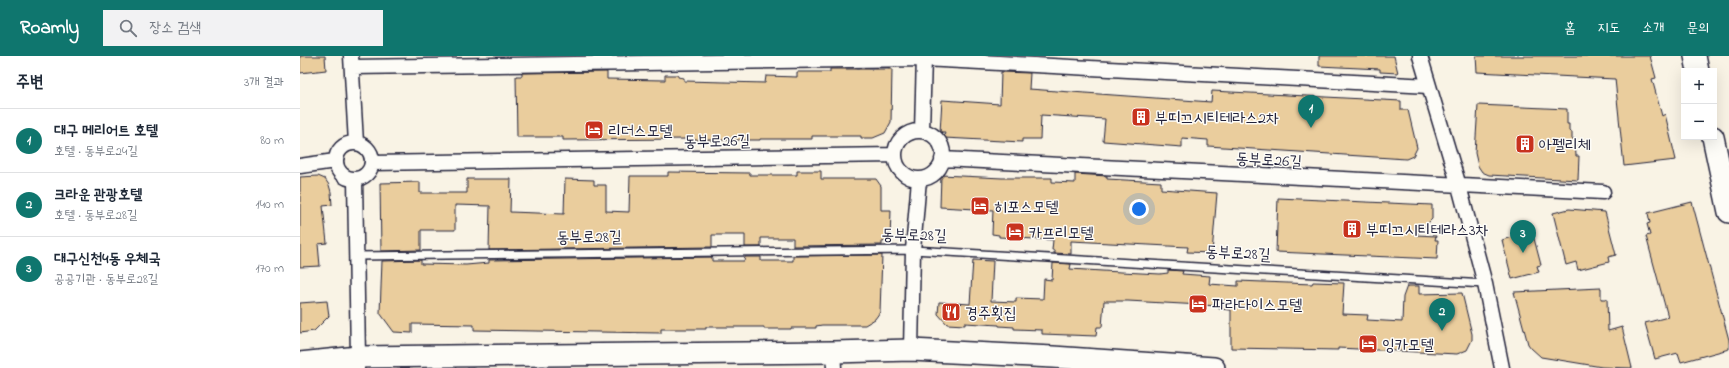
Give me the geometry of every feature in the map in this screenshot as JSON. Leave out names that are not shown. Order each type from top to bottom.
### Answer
[{"type":"main road","points":[[1713,140],[1729,212]]},
{"type":"main road","points":[[300,363],[833,360],[911,350],[1053,357],[1214,368]]},
{"type":"street","points":[[1420,56],[1459,186],[1485,284],[1502,368]]},
{"type":"street","points":[[356,143],[352,62],[923,58],[1429,86]]},
{"type":"street","points":[[922,130],[923,58]]},
{"type":"street","points":[[922,130],[936,137],[943,151],[940,166],[935,173],[920,179],[912,178],[900,170],[896,164],[895,155],[898,143],[902,137],[908,133],[922,130]]},
{"type":"street","points":[[356,143],[367,149],[371,154],[372,163],[371,170],[366,176],[354,180],[343,177],[339,173],[335,162],[339,150],[344,145],[356,143]]},
{"type":"street","name":"동부로26길","points":[[372,163],[895,155]]},
{"type":"street","name":"동부로26길","points":[[942,159],[1603,192]]},
{"type":"street","points":[[300,166],[335,162]]},
{"type":"street","points":[[911,350],[913,250],[920,179]]},
{"type":"street","points":[[354,180],[358,362]]},
{"type":"lane","name":"동부로28길","points":[[356,256],[913,250],[1485,284]]},
{"type":"building","points":[[300,56],[325,56],[326,70],[300,73]]},
{"type":"building","points":[[1319,56],[1394,56],[1398,73],[1380,72],[1380,69],[1319,66]]},
{"type":"building","points":[[1476,56],[1650,56],[1656,78],[1652,79],[1662,116],[1665,114],[1676,160],[1624,166],[1615,79],[1477,72]]},
{"type":"building","points":[[830,69],[892,69],[891,122],[885,133],[873,138],[861,138],[861,136],[812,136],[812,139],[760,140],[563,140],[563,137],[517,137],[516,76],[522,76],[522,73],[607,72],[607,79],[665,80],[665,75],[678,75],[678,77],[684,78],[684,81],[765,83],[766,76],[797,77],[797,72],[830,72]]},
{"type":"building","points":[[1001,72],[1030,73],[1029,89],[1211,102],[1212,91],[1401,101],[1401,110],[1408,110],[1417,148],[1413,156],[1406,159],[1208,146],[1208,140],[1182,138],[1182,147],[1103,141],[1105,119],[1041,115],[1040,139],[1022,139],[1022,142],[944,138],[945,132],[940,132],[942,100],[1000,104]]},
{"type":"building","name":"아펠리체","points":[[1478,105],[1567,109],[1567,124],[1569,124],[1569,131],[1572,132],[1572,139],[1575,139],[1576,156],[1579,156],[1578,180],[1489,175],[1482,172],[1478,166],[1475,153]]},
{"type":"building","points":[[797,171],[821,171],[821,179],[876,179],[881,186],[881,210],[891,210],[890,240],[882,242],[882,245],[793,246],[793,238],[761,238],[761,247],[745,247],[745,235],[712,235],[712,247],[489,250],[490,206],[455,205],[455,230],[421,230],[421,250],[381,251],[380,183],[420,182],[420,193],[467,193],[467,179],[511,179],[510,212],[564,214],[565,179],[594,180],[594,185],[606,185],[606,211],[629,212],[630,176],[668,176],[668,172],[797,175]]},
{"type":"building","points":[[1075,174],[1107,176],[1107,179],[1161,182],[1161,189],[1217,193],[1212,253],[1187,252],[1188,247],[1071,241],[1071,254],[1054,253],[1054,250],[1052,250],[1053,240],[999,237],[999,235],[992,234],[993,210],[940,207],[941,175],[1002,178],[1052,178],[1052,182],[1075,183]]},
{"type":"building","points":[[318,176],[325,179],[331,192],[332,205],[323,206],[327,243],[318,244],[320,266],[300,267],[300,177]]},
{"type":"building","name":"부띠끄시티테라스3차","points":[[1278,198],[1432,205],[1432,219],[1416,235],[1436,236],[1435,240],[1438,240],[1437,259],[1276,252]]},
{"type":"building","points":[[1692,202],[1729,340],[1729,349],[1681,362],[1678,353],[1655,359],[1645,323],[1668,317],[1646,236],[1650,235],[1647,224],[1650,223],[1648,213]]},
{"type":"building","points":[[1569,209],[1605,212],[1616,255],[1608,257],[1609,262],[1578,270],[1576,262],[1566,265],[1553,213]]},
{"type":"building","points":[[1532,231],[1541,265],[1537,266],[1539,272],[1512,279],[1502,240]]},
{"type":"building","points":[[882,255],[880,312],[875,319],[865,325],[822,325],[816,326],[816,328],[791,329],[764,329],[764,327],[706,327],[706,329],[661,329],[661,333],[474,330],[474,325],[412,324],[412,333],[394,332],[380,313],[382,261],[421,260],[421,264],[466,265],[489,263],[489,260],[712,257],[712,261],[744,261],[745,257],[761,257],[761,261],[793,261],[793,256]]},
{"type":"building","points":[[973,260],[993,261],[991,301],[1016,302],[1016,298],[1043,299],[1044,279],[1052,280],[1053,263],[1071,264],[1070,269],[1102,271],[1160,274],[1168,273],[1168,270],[1183,271],[1182,274],[1210,276],[1209,284],[1238,286],[1238,281],[1312,284],[1313,282],[1344,283],[1342,314],[1368,315],[1367,320],[1402,322],[1403,297],[1407,286],[1419,286],[1419,294],[1462,293],[1472,334],[1472,340],[1467,350],[1457,354],[1338,348],[1338,350],[1231,348],[1231,310],[1219,309],[1219,306],[1128,301],[1104,301],[1102,327],[1097,327],[1096,336],[1042,334],[1042,330],[1014,329],[1014,327],[999,325],[965,323],[965,325],[947,324],[938,314],[939,302],[970,304]]},
{"type":"building","points":[[1601,288],[1601,299],[1607,299],[1608,331],[1622,327],[1632,368],[1602,367],[1541,357],[1531,348],[1528,344],[1514,292]]},
{"type":"building","points":[[327,301],[329,316],[314,331],[300,333],[300,303]]},
{"type":"place","name":"부띠끄시티테라스2차","points":[[1141,117]]},
{"type":"place","name":"대구 메리어트 호텔","points":[[1311,128]]},
{"type":"place","name":"리더스모텔","points":[[594,130]]},
{"type":"place","name":"아펠리체","points":[[1525,144]]},
{"type":"place","name":"히포스모텔","points":[[980,206]]},
{"type":"place","name":"부띠끄시티테라스3차","points":[[1352,229]]},
{"type":"place","name":"카프리모텔","points":[[1015,232]]},
{"type":"place","name":"대구신천4동 우체국","points":[[1523,253]]},
{"type":"place","name":"파라다이스모텔","points":[[1198,304]]},
{"type":"place","name":"경주횟집","points":[[951,312]]},
{"type":"place","name":"크라운 관광호텔","points":[[1442,331]]},
{"type":"place","name":"잉카모텔","points":[[1368,344]]}]
